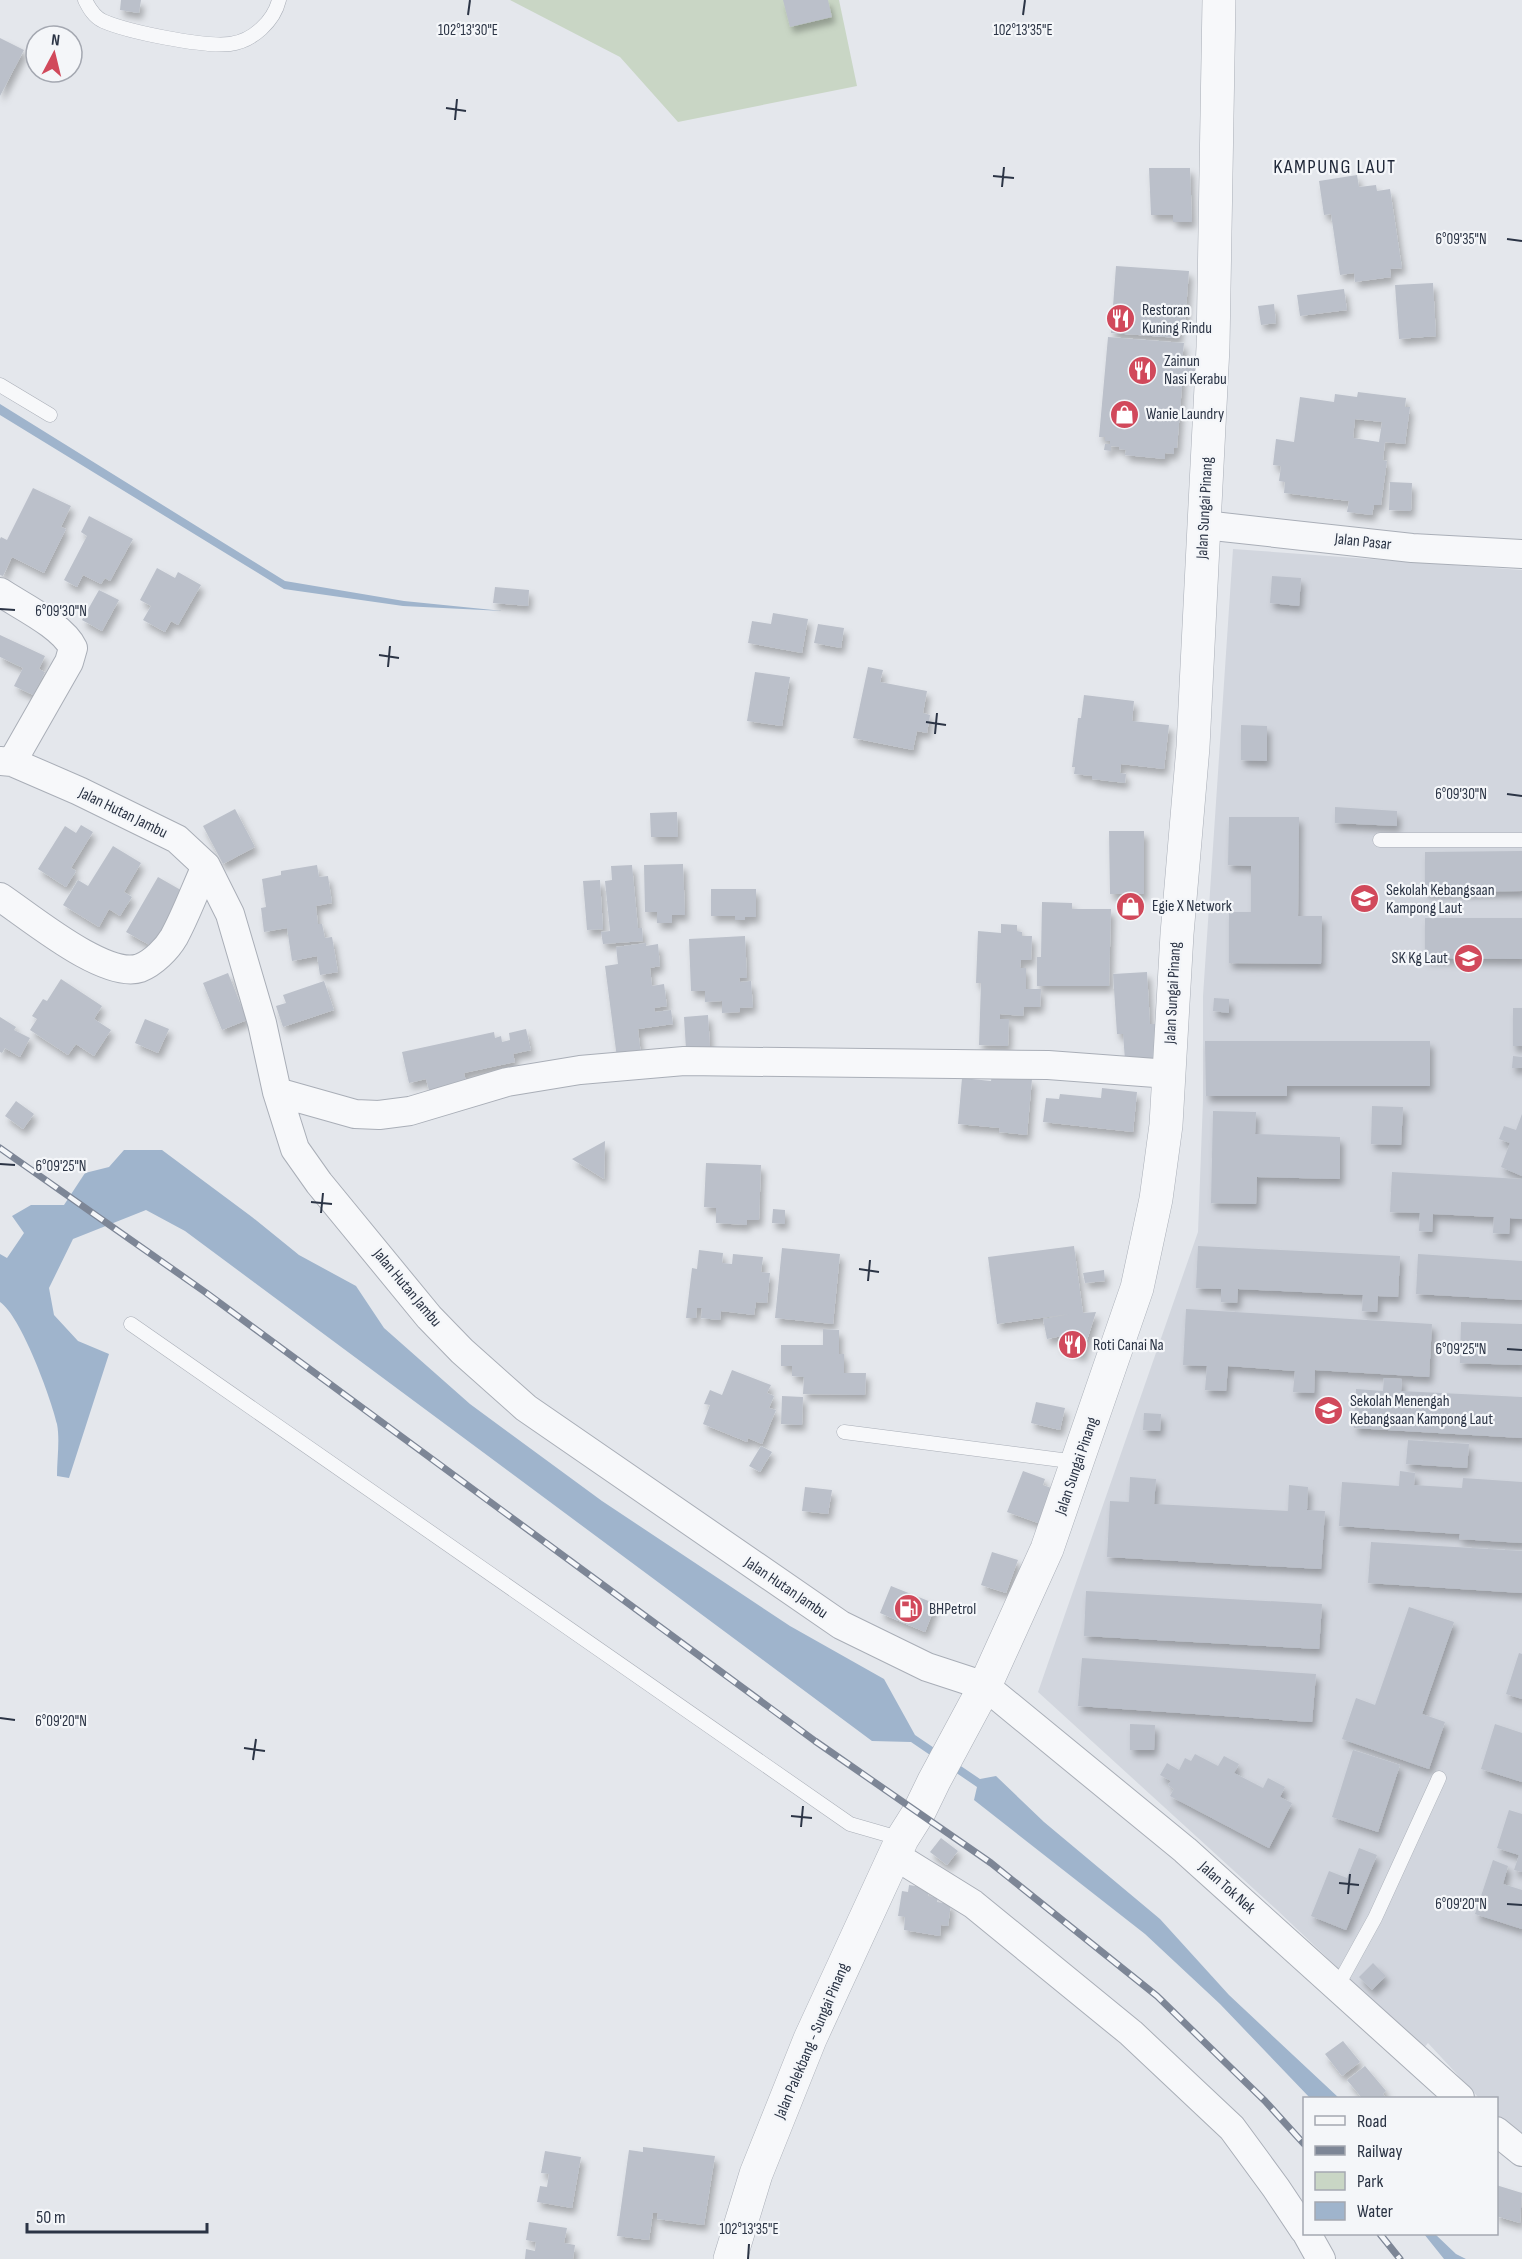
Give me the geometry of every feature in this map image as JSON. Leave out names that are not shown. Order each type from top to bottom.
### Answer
[{"type":"street","name":"Jalan Sungai Pinang","points":[[902,1841],[986,1686],[1047,1549],[1137,1288],[1156,1199],[1166,1125],[1177,934],[1193,747],[1213,347],[1219,0]]},
{"type":"street","name":"Jalan Pasar","points":[[1204,525],[1412,548],[1522,554]]},
{"type":"street","points":[[0,592],[60,630],[73,648],[69,662],[6,762]]},
{"type":"street","name":"Jalan Hutan Jambu","points":[[6,762],[79,791],[177,839],[206,866],[230,914],[262,1023],[277,1092],[295,1149],[429,1317],[526,1408],[841,1625],[927,1667],[986,1686]]},
{"type":"street","points":[[0,897],[83,954],[119,969],[140,968],[159,956],[173,939],[206,866]]},
{"type":"street","points":[[277,1092],[355,1114],[379,1115],[410,1111],[507,1082],[580,1070],[684,1061],[1048,1065],[1169,1074]]},
{"type":"street","name":"Jalan Tok Nek","points":[[986,1686],[1185,1850],[1459,2097]]},
{"type":"street","points":[[902,1841],[973,1905],[1131,2033],[1232,2128],[1303,2228]]},
{"type":"street","name":"Jalan Palekbang - Sungai Pinang","points":[[730,2259],[756,2174],[810,2039],[902,1841]]},
{"type":"street","points":[[1498,2132],[1522,2152]]},
{"type":"street","points":[[1308,2235],[1321,2259]]},
{"type":"lane","points":[[85,0],[95,15],[102,20],[155,35],[201,43],[231,44],[248,38],[263,27],[276,10],[279,0]]},
{"type":"lane","points":[[0,385],[50,415]]},
{"type":"lane","points":[[1380,840],[1522,840]]},
{"type":"lane","points":[[131,1324],[850,1824],[902,1841]]},
{"type":"lane","points":[[844,1432],[1078,1462]]},
{"type":"lane","points":[[1337,1987],[1375,1918],[1439,1778]]},
{"type":"shaded area","points":[[1233,549],[1522,570],[1522,2137],[1498,2119],[1498,2097],[1478,2097],[1428,2043],[1423,2049],[1277,1910],[1038,1692],[1198,1232],[1203,1100],[1203,996]]},
{"type":"green space","points":[[510,0],[839,0],[857,86],[678,122],[620,57]]},
{"type":"water","points":[[0,404],[285,581],[404,601],[503,611],[403,606],[284,589],[0,415]]},
{"type":"water","points":[[124,1150],[162,1150],[299,1255],[356,1286],[384,1328],[470,1404],[602,1501],[790,1626],[884,1679],[915,1735],[980,1779],[996,1776],[1044,1822],[1160,1919],[1229,1995],[1338,2097],[1309,2097],[1220,2004],[1145,1934],[974,1800],[977,1787],[911,1742],[872,1741],[185,1231],[146,1210],[73,1239],[49,1288],[54,1315],[78,1341],[109,1354],[69,1478],[57,1476],[57,1424],[49,1396],[26,1340],[17,1323],[0,1302],[0,1254],[7,1258],[24,1233],[12,1216],[31,1205],[64,1205],[85,1173],[109,1167]]},
{"type":"water","points":[[1425,2235],[1436,2235],[1456,2254],[1466,2259],[1444,2259]]},
{"type":"building","points":[[121,0],[141,0],[139,13],[120,10]]},
{"type":"building","points":[[783,0],[828,0],[832,17],[790,27]]},
{"type":"building","points":[[0,38],[24,50],[0,96]]},
{"type":"building","points":[[1149,168],[1190,168],[1192,222],[1173,222],[1173,215],[1151,215]]},
{"type":"building","points":[[1357,175],[1359,187],[1376,185],[1377,191],[1390,189],[1402,268],[1390,269],[1391,277],[1355,282],[1354,273],[1340,275],[1331,214],[1324,215],[1319,181]]},
{"type":"building","points":[[1116,266],[1189,271],[1185,323],[1180,322],[1179,338],[1111,333]]},
{"type":"building","points":[[1433,283],[1436,336],[1399,339],[1395,285]]},
{"type":"building","points":[[1344,289],[1347,310],[1300,316],[1297,295]]},
{"type":"building","points":[[1274,304],[1276,323],[1261,325],[1258,306]]},
{"type":"building","points":[[1108,337],[1184,343],[1182,360],[1197,361],[1196,375],[1183,374],[1177,448],[1174,448],[1174,454],[1165,453],[1165,459],[1125,455],[1126,450],[1119,449],[1120,447],[1111,446],[1111,451],[1104,450],[1105,444],[1110,444],[1110,441],[1105,441],[1105,437],[1099,437]]},
{"type":"building","points":[[1358,392],[1406,398],[1405,407],[1410,407],[1405,444],[1385,442],[1383,460],[1387,461],[1381,505],[1374,505],[1372,515],[1347,512],[1349,501],[1284,493],[1285,482],[1279,481],[1281,466],[1273,465],[1276,439],[1294,442],[1300,397],[1334,402],[1335,394],[1357,397]],"holes":[[[1355,419],[1382,422],[1379,442],[1353,438]]]},
{"type":"building","points":[[1390,482],[1412,483],[1411,511],[1389,510]]},
{"type":"building","points":[[33,488],[71,506],[61,527],[66,529],[44,573],[12,557],[3,576],[0,575],[0,539],[1,537],[7,540]]},
{"type":"building","points":[[89,516],[133,539],[110,581],[105,578],[101,584],[83,575],[77,587],[64,580],[87,536],[81,532]]},
{"type":"building","points":[[157,568],[175,578],[178,572],[201,585],[178,625],[171,621],[165,632],[143,620],[151,606],[140,600]]},
{"type":"building","points":[[1272,576],[1301,578],[1299,606],[1270,603]]},
{"type":"building","points":[[495,587],[529,590],[528,606],[493,603]]},
{"type":"building","points":[[99,590],[119,600],[102,631],[82,620]]},
{"type":"building","points":[[773,613],[808,619],[802,653],[748,643],[752,621],[771,624]]},
{"type":"building","points":[[818,624],[844,628],[841,648],[814,643]]},
{"type":"building","points":[[0,635],[45,656],[39,669],[45,672],[33,695],[14,686],[23,668],[0,657]]},
{"type":"building","points":[[868,667],[883,670],[880,682],[927,691],[923,713],[930,715],[927,733],[917,731],[913,750],[853,738]]},
{"type":"building","points":[[755,672],[790,677],[782,726],[747,721]]},
{"type":"building","points":[[1084,695],[1134,701],[1132,721],[1169,725],[1164,769],[1121,764],[1120,773],[1126,774],[1125,783],[1074,774],[1075,767],[1072,767],[1078,718],[1081,718]]},
{"type":"building","points":[[1241,725],[1267,726],[1267,761],[1241,760]]},
{"type":"building","points":[[1335,807],[1397,811],[1397,826],[1335,823]]},
{"type":"building","points":[[235,809],[255,847],[223,864],[203,826]]},
{"type":"building","points":[[677,812],[678,837],[651,837],[650,813]]},
{"type":"building","points":[[1229,817],[1299,817],[1298,916],[1322,916],[1321,964],[1229,963],[1229,912],[1251,912],[1251,866],[1228,865]]},
{"type":"building","points":[[81,825],[93,832],[71,868],[76,871],[66,887],[38,869],[65,826],[76,833]]},
{"type":"building","points":[[1109,831],[1144,831],[1144,894],[1110,894]]},
{"type":"building","points":[[113,846],[141,863],[124,892],[132,897],[120,916],[109,909],[99,927],[63,905],[78,880],[88,886]]},
{"type":"building","points":[[1522,851],[1522,891],[1425,892],[1425,852]]},
{"type":"building","points":[[683,864],[685,915],[672,915],[672,923],[657,923],[657,912],[645,912],[644,865]]},
{"type":"building","points":[[317,865],[319,877],[328,876],[332,903],[316,906],[318,924],[322,924],[325,938],[332,937],[338,972],[320,975],[317,956],[292,961],[287,928],[264,932],[261,908],[266,907],[262,879],[281,875],[281,871]]},
{"type":"building","points":[[632,865],[638,928],[642,928],[643,941],[603,944],[601,932],[610,931],[605,881],[612,880],[611,866]]},
{"type":"building","points":[[158,877],[186,893],[155,948],[126,932]]},
{"type":"building","points":[[600,880],[603,929],[587,930],[583,881]]},
{"type":"building","points":[[711,889],[756,889],[756,917],[735,920],[735,916],[711,916]]},
{"type":"building","points":[[1042,902],[1072,903],[1072,909],[1111,909],[1109,986],[1037,986],[1037,957],[1041,957]]},
{"type":"building","points":[[1425,918],[1522,918],[1522,959],[1425,958]]},
{"type":"building","points":[[1001,924],[1017,925],[1017,931],[1022,932],[1022,936],[1032,936],[1031,960],[1021,960],[1020,968],[1026,968],[1026,989],[1041,989],[1040,1007],[1024,1007],[1023,1016],[1000,1014],[1000,1019],[1009,1019],[1008,1046],[979,1045],[981,983],[976,983],[978,931],[1001,933]]},
{"type":"building","points":[[745,936],[747,978],[739,978],[740,982],[751,981],[753,1007],[740,1008],[740,1012],[722,1013],[722,1001],[705,1002],[705,991],[691,991],[689,939]]},
{"type":"building","points":[[646,943],[646,946],[658,944],[660,966],[650,968],[652,986],[664,984],[667,1006],[654,1008],[655,1012],[671,1010],[673,1024],[638,1029],[641,1055],[617,1058],[605,966],[618,964],[616,947]]},
{"type":"building","points":[[1147,972],[1150,1024],[1160,1024],[1162,1062],[1125,1060],[1123,1034],[1117,1034],[1113,974]]},
{"type":"building","points":[[228,973],[247,1020],[222,1030],[203,983]]},
{"type":"building","points":[[61,979],[102,1006],[94,1019],[111,1030],[94,1056],[76,1044],[68,1055],[30,1030],[37,1019],[32,1016],[43,999],[47,1001]]},
{"type":"building","points":[[324,981],[334,1010],[283,1027],[276,1006],[286,1003],[283,995]]},
{"type":"building","points":[[1214,998],[1229,999],[1229,1013],[1213,1011]]},
{"type":"building","points":[[1513,1008],[1522,1008],[1522,1046],[1513,1046]]},
{"type":"building","points":[[708,1015],[710,1047],[686,1049],[684,1017]]},
{"type":"building","points":[[0,1017],[16,1027],[14,1030],[30,1038],[20,1057],[5,1048],[2,1053],[0,1052]]},
{"type":"building","points":[[145,1019],[169,1029],[158,1053],[135,1043]]},
{"type":"building","points":[[526,1029],[531,1050],[513,1054],[515,1062],[464,1073],[467,1086],[430,1094],[426,1079],[409,1083],[402,1052],[494,1032],[495,1038],[501,1036],[502,1042],[510,1040],[509,1033]]},
{"type":"building","points":[[1205,1041],[1430,1041],[1430,1086],[1287,1086],[1287,1096],[1206,1096]]},
{"type":"building","points":[[1513,1056],[1522,1057],[1522,1068],[1512,1068]]},
{"type":"building","points":[[992,1075],[1032,1079],[1027,1135],[999,1132],[1000,1128],[958,1124],[962,1078],[991,1081]]},
{"type":"building","points":[[1102,1088],[1137,1092],[1133,1132],[1043,1122],[1046,1098],[1059,1099],[1060,1094],[1101,1098]]},
{"type":"building","points":[[16,1101],[34,1114],[23,1129],[5,1116]]},
{"type":"building","points":[[1372,1106],[1403,1107],[1401,1145],[1371,1144]]},
{"type":"building","points":[[1213,1111],[1256,1112],[1255,1134],[1340,1137],[1340,1179],[1257,1177],[1256,1204],[1211,1203]]},
{"type":"building","points":[[1522,1114],[1522,1176],[1501,1167],[1510,1143],[1499,1139],[1504,1126],[1516,1130]]},
{"type":"building","points":[[605,1141],[604,1179],[572,1159]]},
{"type":"building","points":[[706,1163],[761,1165],[759,1220],[747,1220],[747,1225],[716,1223],[716,1208],[704,1207]]},
{"type":"building","points":[[1392,1172],[1522,1179],[1522,1219],[1510,1218],[1509,1234],[1493,1233],[1494,1217],[1433,1214],[1432,1232],[1419,1231],[1420,1213],[1390,1212]]},
{"type":"building","points":[[773,1209],[785,1210],[785,1224],[772,1223]]},
{"type":"building","points":[[1074,1246],[1083,1313],[1096,1312],[1082,1356],[1058,1346],[1062,1336],[1047,1339],[1043,1319],[1070,1314],[997,1324],[988,1257]]},
{"type":"building","points":[[1198,1246],[1400,1256],[1398,1297],[1378,1296],[1377,1312],[1362,1311],[1363,1295],[1238,1289],[1237,1303],[1221,1302],[1221,1289],[1196,1288]]},
{"type":"building","points":[[782,1248],[840,1254],[833,1324],[775,1318]]},
{"type":"building","points":[[699,1250],[723,1253],[722,1263],[732,1264],[733,1254],[763,1257],[761,1272],[770,1273],[767,1303],[756,1302],[754,1315],[721,1311],[720,1320],[701,1318],[702,1308],[697,1308],[696,1318],[686,1318],[692,1268],[697,1269]]},
{"type":"building","points":[[1418,1254],[1522,1261],[1522,1300],[1416,1294]]},
{"type":"building","points":[[1104,1270],[1105,1281],[1085,1283],[1083,1273]]},
{"type":"building","points":[[1186,1309],[1432,1324],[1429,1377],[1315,1370],[1314,1393],[1293,1392],[1295,1371],[1228,1366],[1226,1391],[1205,1390],[1207,1366],[1183,1365]]},
{"type":"building","points":[[1461,1322],[1522,1324],[1522,1365],[1460,1363]]},
{"type":"building","points":[[823,1329],[839,1330],[839,1354],[844,1354],[844,1373],[866,1373],[865,1395],[803,1394],[804,1377],[792,1376],[792,1366],[781,1366],[781,1345],[823,1345]]},
{"type":"building","points":[[732,1370],[771,1385],[767,1393],[774,1396],[769,1408],[776,1410],[762,1444],[748,1438],[747,1442],[703,1424],[710,1405],[704,1404],[710,1390],[722,1395]]},
{"type":"building","points":[[1384,1378],[1402,1379],[1401,1391],[1522,1397],[1522,1438],[1354,1428],[1356,1389],[1383,1391]]},
{"type":"building","points":[[782,1396],[803,1397],[802,1425],[781,1424]]},
{"type":"building","points":[[1036,1402],[1065,1408],[1060,1430],[1031,1423]]},
{"type":"building","points":[[1144,1413],[1161,1414],[1160,1431],[1143,1430]]},
{"type":"building","points":[[1408,1440],[1469,1444],[1467,1468],[1406,1464]]},
{"type":"building","points":[[761,1446],[772,1452],[760,1472],[749,1466]]},
{"type":"building","points":[[1023,1471],[1045,1479],[1043,1485],[1054,1489],[1041,1524],[1007,1512]]},
{"type":"building","points":[[1400,1471],[1415,1473],[1414,1485],[1462,1488],[1463,1478],[1522,1482],[1522,1543],[1459,1539],[1460,1534],[1339,1526],[1342,1482],[1399,1486]]},
{"type":"building","points":[[1130,1477],[1156,1479],[1154,1504],[1288,1511],[1289,1485],[1308,1487],[1307,1510],[1325,1511],[1321,1569],[1107,1557],[1110,1501],[1129,1502]]},
{"type":"building","points":[[805,1487],[832,1490],[828,1514],[802,1511]]},
{"type":"building","points":[[1371,1542],[1522,1551],[1522,1593],[1368,1583]]},
{"type":"building","points":[[992,1552],[1018,1560],[1006,1593],[981,1585]]},
{"type":"building","name":"BHPetrol","points":[[891,1586],[936,1604],[925,1632],[880,1613]]},
{"type":"building","points":[[1086,1591],[1322,1604],[1319,1649],[1084,1636]]},
{"type":"building","points":[[1409,1607],[1454,1622],[1422,1714],[1445,1722],[1429,1769],[1342,1739],[1356,1698],[1375,1705]]},
{"type":"building","points":[[1519,1653],[1522,1654],[1522,1699],[1506,1694]]},
{"type":"building","points":[[1082,1658],[1316,1674],[1312,1722],[1078,1706]]},
{"type":"building","points":[[1130,1724],[1155,1725],[1154,1750],[1130,1750]]},
{"type":"building","points":[[1495,1724],[1522,1733],[1522,1782],[1481,1769]]},
{"type":"building","points":[[1353,1750],[1400,1765],[1378,1832],[1332,1817]]},
{"type":"building","points":[[1195,1754],[1218,1766],[1224,1756],[1239,1764],[1234,1773],[1263,1788],[1268,1778],[1285,1787],[1280,1797],[1292,1803],[1269,1848],[1170,1796],[1174,1789],[1168,1785],[1171,1781],[1160,1775],[1167,1763],[1179,1770],[1185,1758],[1191,1761]]},
{"type":"building","points":[[1509,1810],[1522,1814],[1522,1872],[1514,1870],[1519,1855],[1497,1848]]},
{"type":"building","points":[[941,1838],[958,1851],[947,1865],[930,1852]]},
{"type":"building","points":[[1359,1848],[1377,1855],[1346,1930],[1311,1916],[1329,1871],[1347,1878]]},
{"type":"building","points":[[1493,1860],[1508,1866],[1503,1884],[1522,1890],[1522,1929],[1475,1914]]},
{"type":"building","points":[[909,1885],[929,1888],[928,1896],[938,1897],[937,1902],[951,1904],[948,1926],[941,1925],[940,1936],[904,1930],[905,1917],[898,1916],[902,1891],[908,1892]]},
{"type":"building","points":[[1373,1963],[1386,1976],[1372,1990],[1359,1977]]},
{"type":"building","points":[[1343,2041],[1360,2062],[1342,2076],[1325,2054]]},
{"type":"building","points":[[1365,2066],[1386,2091],[1383,2094],[1385,2097],[1361,2097],[1347,2080]]},
{"type":"building","points":[[643,2147],[715,2156],[704,2225],[657,2219],[658,2213],[653,2213],[649,2240],[617,2236],[629,2150],[643,2152]]},
{"type":"building","points":[[545,2151],[581,2157],[572,2208],[537,2202],[540,2186],[547,2187],[549,2174],[541,2173]]},
{"type":"building","points":[[1498,2186],[1522,2193],[1520,2223],[1498,2217]]},
{"type":"building","points":[[529,2222],[567,2228],[564,2243],[575,2245],[573,2259],[525,2259],[526,2249],[535,2251],[536,2242],[526,2240]]},
{"type":"railway","points":[[0,1148],[205,1292],[815,1741],[991,1863],[1157,1996],[1265,2101],[1303,2143]]},
{"type":"railway","points":[[1381,2235],[1400,2259]]},
{"type":"place","name":"Restoran Kuning Rindu","points":[[1121,319]]},
{"type":"place","name":"Zainun Nasi Kerabu","points":[[1143,370]]},
{"type":"place","name":"Wanie Laundry","points":[[1125,414]]},
{"type":"place","name":"Sekolah Kebangsaan Kampong Laut","points":[[1365,899]]},
{"type":"place","name":"Egie X Network","points":[[1131,906]]},
{"type":"place","name":"SK Kg Laut","points":[[1469,958]]},
{"type":"place","name":"Roti Canai Na","points":[[1072,1345]]},
{"type":"place","name":"Sekolah Menengah Kebangsaan Kampong Laut","points":[[1329,1410]]},
{"type":"place","name":"BHPetrol","points":[[908,1609]]},
{"type":"district","name":"KAMPUNG LAUT","points":[[1335,167]]}]
